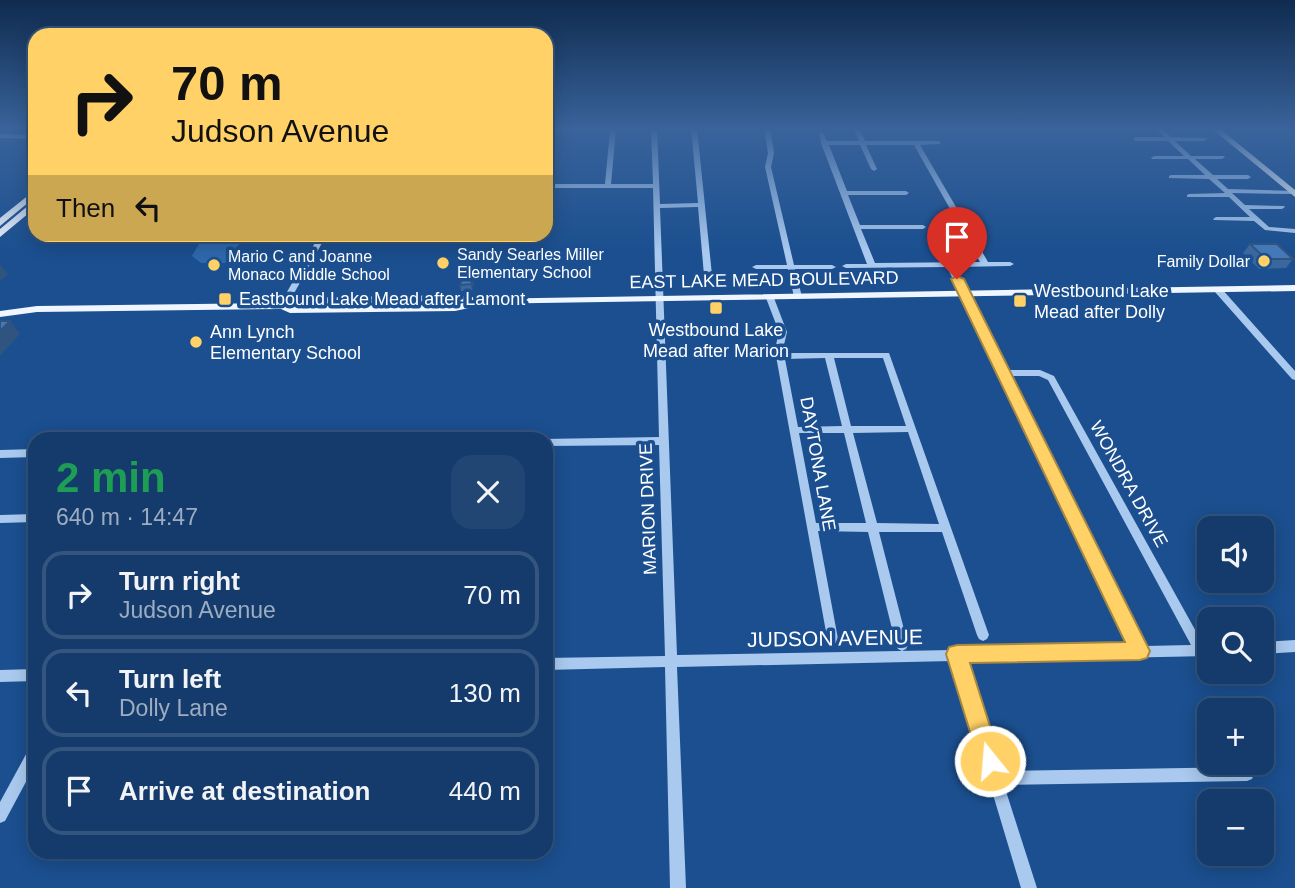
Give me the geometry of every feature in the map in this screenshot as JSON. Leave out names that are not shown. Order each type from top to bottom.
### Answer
[{"type":"main road","points":[[1265,169],[1294,193]]},
{"type":"main road","points":[[0,234],[4,224],[28,204]]},
{"type":"main road","name":"EAST LAKE MEAD BOULEVARD","points":[[0,314],[37,309],[283,306],[296,301],[659,300],[1295,288]]},
{"type":"main road","points":[[349,309],[369,304],[414,303],[423,299]]},
{"type":"main road","name":"EAST LAKE MEAD BOULEVARD","points":[[283,306],[290,310],[455,308],[486,302]]},
{"type":"main road","name":"EAST LAKE MEAD BOULEVARD","points":[[0,306],[28,306],[37,309]]},
{"type":"street","points":[[608,186],[610,169]]},
{"type":"street","name":"MARION DRIVE","points":[[655,169],[678,888]]},
{"type":"street","points":[[698,169],[708,275]]},
{"type":"street","points":[[769,169],[797,297]]},
{"type":"street","points":[[834,169],[872,266]]},
{"type":"street","points":[[931,169],[985,264]]},
{"type":"street","points":[[1203,169],[1271,230],[1295,231]]},
{"type":"street","points":[[1171,177],[1248,177]]},
{"type":"street","points":[[553,186],[656,186]]},
{"type":"street","points":[[843,193],[906,193]]},
{"type":"street","points":[[1189,196],[1294,193]]},
{"type":"street","points":[[657,206],[702,205]]},
{"type":"street","points":[[1244,207],[1282,207]]},
{"type":"street","points":[[1216,219],[1256,219]]},
{"type":"street","points":[[856,227],[923,227]]},
{"type":"street","points":[[283,306],[319,242]]},
{"type":"street","points":[[846,266],[1010,264]]},
{"type":"street","points":[[950,265],[1140,651]]},
{"type":"street","points":[[756,267],[832,267]]},
{"type":"street","points":[[1218,290],[1295,377]]},
{"type":"street","name":"DAYTONA LANE","points":[[770,298],[783,332],[780,356],[832,639]]},
{"type":"street","points":[[780,356],[886,355],[983,635]]},
{"type":"street","points":[[829,356],[902,645]]},
{"type":"street","name":"WONDRA DRIVE","points":[[1004,373],[1040,373],[1051,378],[1197,636]]},
{"type":"street","points":[[794,430],[912,429]]},
{"type":"street","points":[[553,442],[663,441]]},
{"type":"street","points":[[0,454],[28,453]]},
{"type":"street","points":[[0,519],[28,518]]},
{"type":"street","points":[[812,527],[946,528]]},
{"type":"street","points":[[1274,647],[1295,646]]},
{"type":"street","name":"JUDSON AVENUE","points":[[553,664],[1197,650]]},
{"type":"street","points":[[957,654],[1029,888]]},
{"type":"street","points":[[0,676],[28,675]]},
{"type":"street","points":[[0,816],[28,765]]},
{"type":"street","points":[[995,778],[1197,775]]},
{"type":"shaded area","points":[[200,242],[241,242],[225,263],[201,263],[192,256]]},
{"type":"building","points":[[1250,244],[1277,244],[1293,259],[1266,259]]},
{"type":"building","points":[[474,270],[471,284],[460,285],[465,271]]},
{"type":"building","points":[[0,321],[10,321],[0,331]]},
{"type":"place","name":"Family Dollar","points":[[1264,261]]},
{"type":"place","name":"Sandy Searles Miller Elementary School","points":[[443,263]]},
{"type":"place","name":"Mario C and Joanne Monaco Middle School","points":[[214,265]]},
{"type":"place","name":"Eastbound Lake Mead after Lamont","points":[[225,299]]},
{"type":"place","name":"Westbound Lake Mead after Dolly","points":[[1020,301]]},
{"type":"place","name":"Westbound Lake Mead after Marion","points":[[716,308]]},
{"type":"place","name":"Ann Lynch Elementary School","points":[[196,342]]},
{"type":"route","points":[[957,279],[1140,651],[957,654],[990,761]]}]
